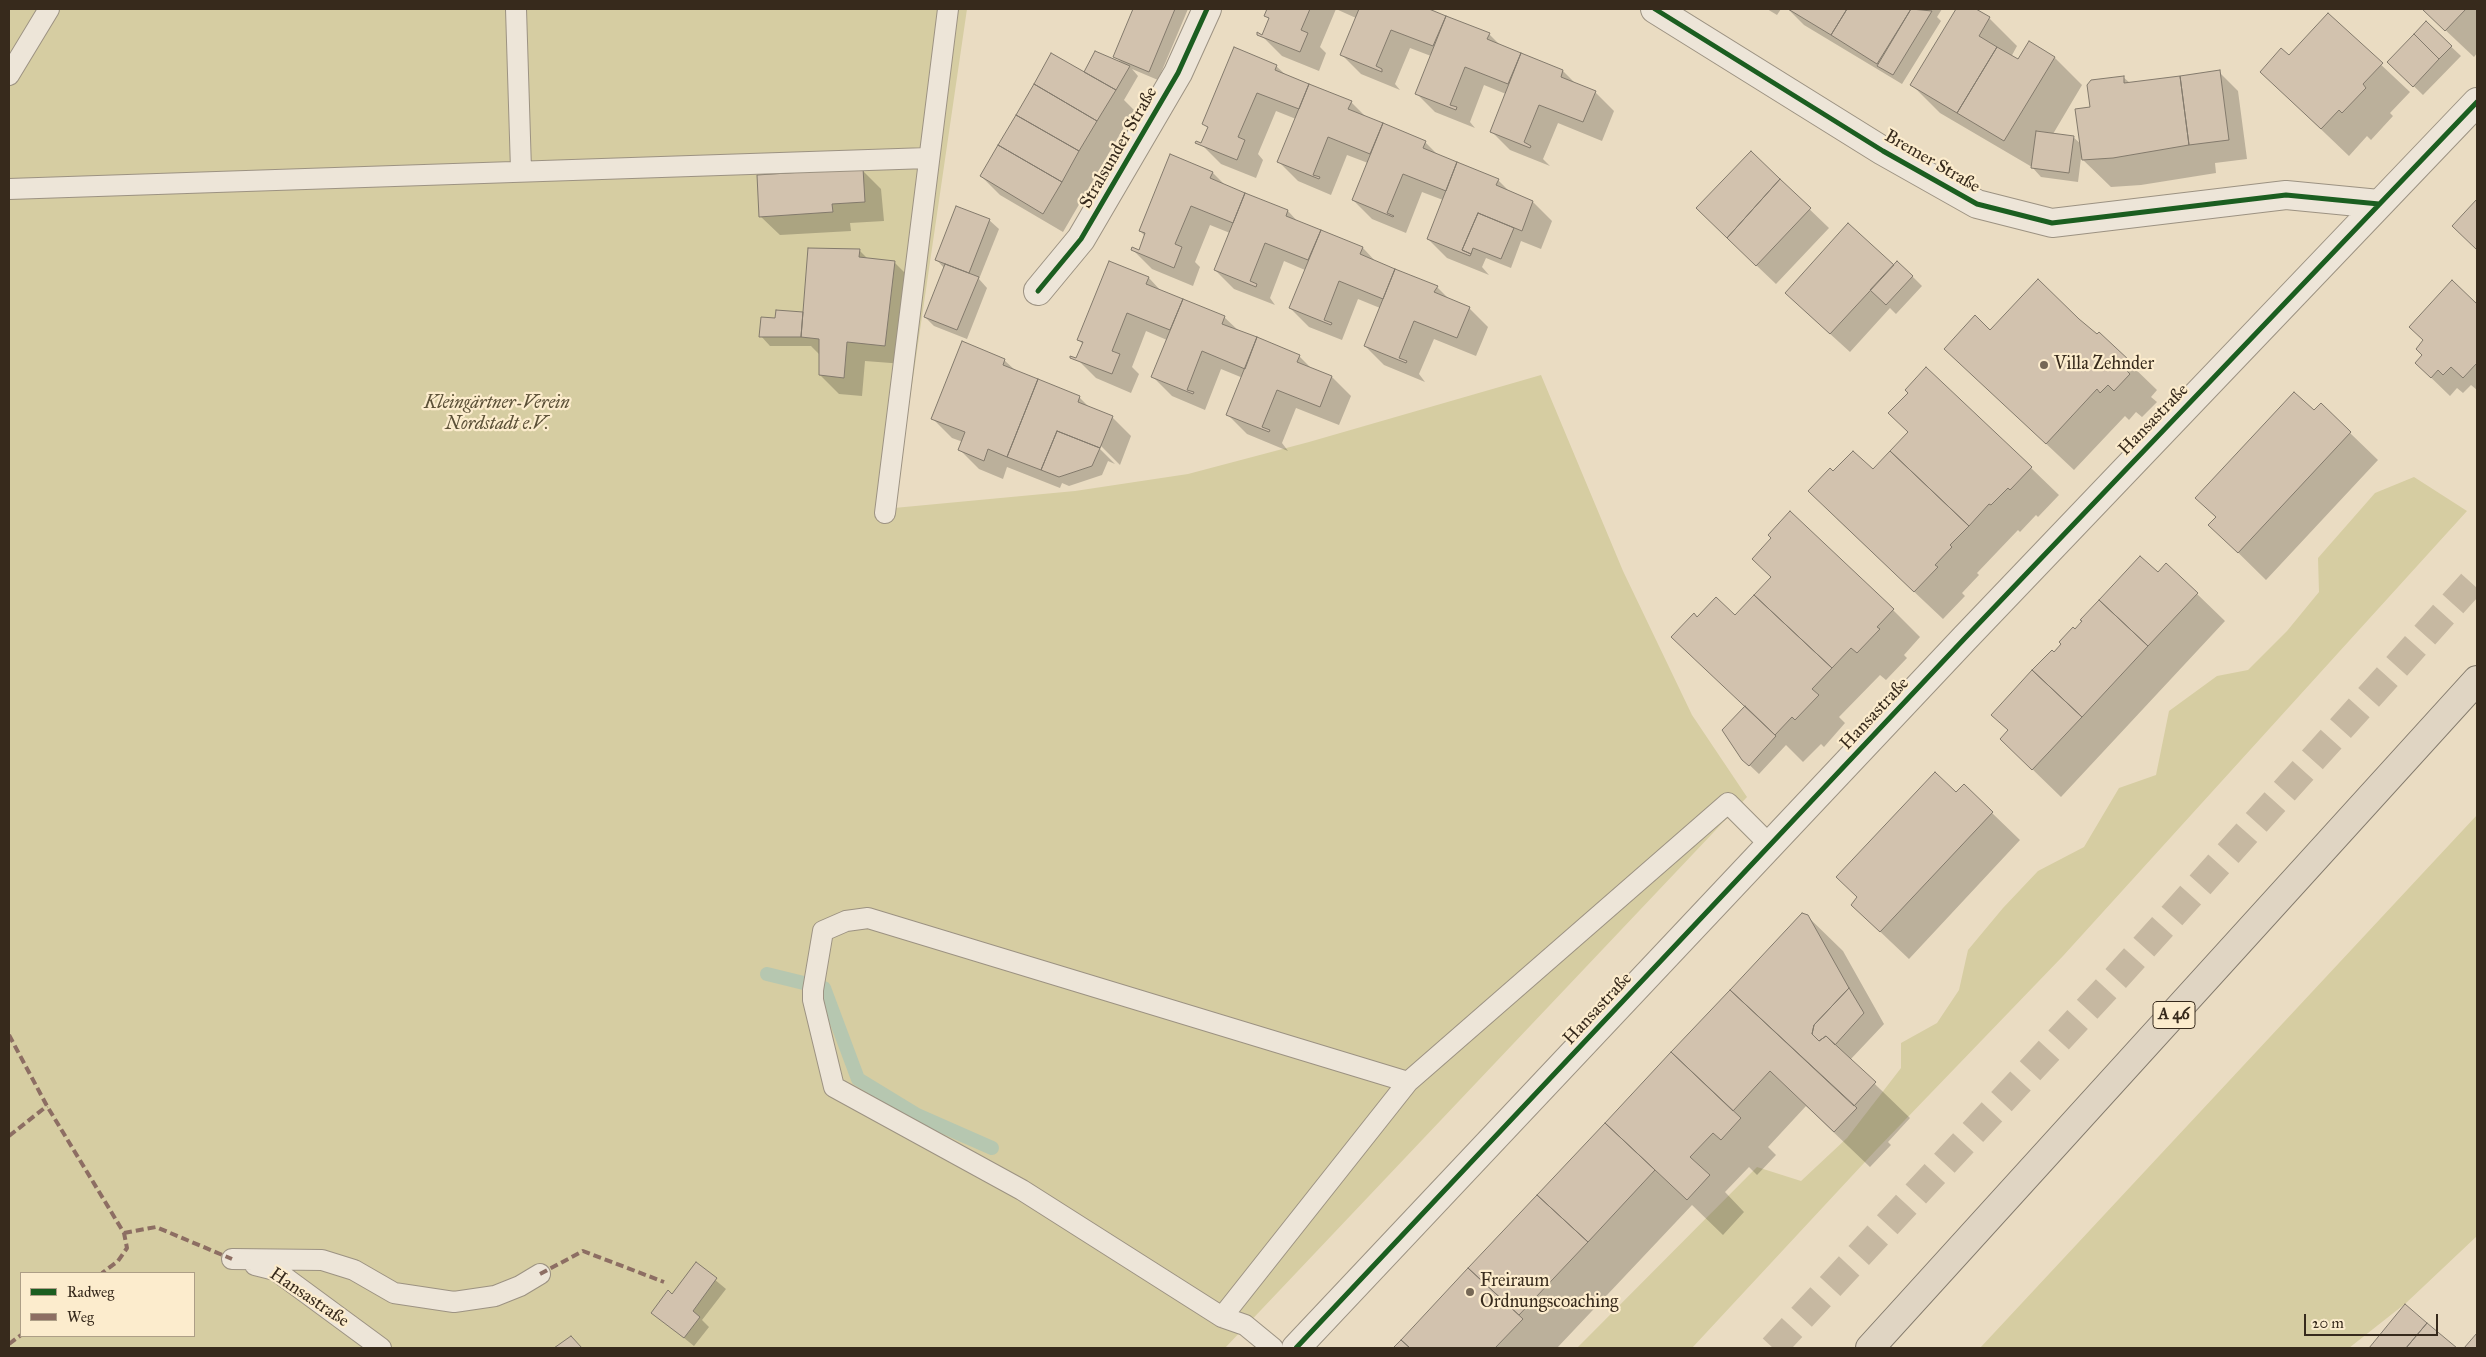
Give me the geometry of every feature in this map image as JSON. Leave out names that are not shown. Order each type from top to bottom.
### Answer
[{"type":"highway","name":"A 46","points":[[1870,1348],[2477,680]]},
{"type":"street","name":"Stralsunder Straße","points":[[1038,291],[1081,239],[1178,73],[1207,9]]},
{"type":"street","name":"Bremer Straße","points":[[1655,9],[1883,151],[1977,204],[2052,223],[2286,195],[2380,204]]},
{"type":"street","name":"Hansastraße","points":[[1296,1348],[1965,638],[2477,102]]},
{"type":"lane","points":[[9,75],[49,9]]},
{"type":"lane","points":[[516,9],[521,170]]},
{"type":"lane","points":[[885,513],[948,9]]},
{"type":"lane","points":[[9,189],[521,170],[928,158]]},
{"type":"lane","points":[[1222,1317],[1408,1082],[1728,802],[1771,846]]},
{"type":"lane","points":[[1273,1348],[1245,1326],[1222,1317],[1022,1190],[834,1087],[813,986],[823,931],[846,921],[868,918],[1408,1082]]},
{"type":"lane","name":"Hansastraße","points":[[382,1348],[275,1270],[232,1258],[322,1260],[354,1270],[394,1293],[454,1302],[495,1296],[520,1286],[540,1274]]},
{"type":"green space","name":"Kleingärtner-Verein Nordstadt e.V.","points":[[9,9],[967,9],[894,508],[1075,491],[1188,474],[1309,442],[1541,375],[1623,571],[1692,715],[1747,797],[1225,1348],[9,1348]]},
{"type":"green space","points":[[2414,477],[2467,511],[2063,956],[1877,1149],[1692,1348],[1577,1348],[1757,1167],[1801,1181],[1847,1138],[1901,1068],[1901,1043],[1937,1023],[1959,990],[1968,950],[2003,908],[2038,871],[2084,847],[2119,788],[2156,775],[2169,711],[2217,676],[2248,670],[2287,631],[2319,592],[2318,558],[2375,493]]},
{"type":"green space","points":[[2477,815],[2477,1236],[2406,1303],[2349,1348],[1980,1348]]},
{"type":"building","points":[[1133,9],[1175,9],[1149,72],[1113,57]]},
{"type":"building","points":[[1267,9],[1310,9],[1301,30],[1308,33],[1300,52],[1257,35],[1257,32],[1262,35],[1269,18],[1264,16]]},
{"type":"building","points":[[1359,9],[1429,9],[1446,16],[1433,46],[1391,30],[1376,66],[1382,69],[1382,72],[1340,55]]},
{"type":"building","points":[[1788,9],[1847,9],[1831,35]]},
{"type":"building","points":[[1847,9],[1911,9],[1877,64],[1831,35]]},
{"type":"building","points":[[1911,9],[1932,11],[1893,75],[1877,66]]},
{"type":"building","points":[[1956,9],[1976,9],[1990,17],[1979,36],[1997,47],[1957,113],[1910,85]]},
{"type":"building","points":[[2422,9],[2466,9],[2445,31]]},
{"type":"building","points":[[2328,13],[2383,63],[2363,84],[2366,88],[2342,113],[2339,110],[2321,129],[2260,72],[2281,48],[2289,55]]},
{"type":"building","points":[[1446,16],[1490,33],[1487,39],[1521,53],[1508,84],[1465,67],[1450,105],[1457,107],[1456,110],[1415,94]]},
{"type":"building","points":[[2426,21],[2452,46],[2439,59],[2414,34]]},
{"type":"building","points":[[2414,34],[2439,59],[2413,87],[2387,62]]},
{"type":"building","points":[[2029,41],[2055,57],[2004,141],[1957,113],[1997,47],[2018,59]]},
{"type":"building","points":[[1234,47],[1277,65],[1275,70],[1309,84],[1299,109],[1257,93],[1238,137],[1245,140],[1237,160],[1195,143],[1196,141],[1201,143],[1208,127],[1202,124]]},
{"type":"building","points":[[1095,51],[1130,66],[1116,90],[1084,72]]},
{"type":"building","points":[[1051,53],[1116,90],[1097,121],[1034,84]]},
{"type":"building","points":[[1521,53],[1563,70],[1561,77],[1596,91],[1583,122],[1539,105],[1524,142],[1531,146],[1530,148],[1490,132]]},
{"type":"building","points":[[2220,70],[2229,140],[2189,145],[2180,76]]},
{"type":"building","points":[[2124,76],[2124,83],[2180,76],[2189,145],[2113,158],[2082,160],[2075,109],[2090,107],[2087,85],[2091,80]]},
{"type":"building","points":[[1034,84],[1097,121],[1079,151],[1016,115]]},
{"type":"building","points":[[1309,84],[1352,101],[1348,109],[1383,123],[1370,154],[1328,137],[1313,175],[1320,177],[1319,179],[1277,162]]},
{"type":"building","points":[[1016,115],[1079,151],[1062,182],[998,145]]},
{"type":"building","points":[[1383,123],[1426,141],[1423,148],[1457,162],[1446,191],[1403,174],[1387,213],[1393,217],[1352,200]]},
{"type":"building","points":[[2036,131],[2074,136],[2069,173],[2031,168]]},
{"type":"building","points":[[998,145],[1062,182],[1043,214],[980,176]]},
{"type":"building","points":[[1751,151],[1780,179],[1727,238],[1696,208]]},
{"type":"building","points":[[1170,154],[1213,172],[1210,178],[1245,193],[1233,223],[1191,206],[1175,244],[1182,247],[1174,268],[1131,250],[1132,247],[1139,250],[1145,233],[1139,231]]},
{"type":"building","points":[[1457,162],[1499,179],[1496,185],[1533,201],[1522,231],[1478,213],[1462,250],[1471,254],[1470,256],[1427,239]]},
{"type":"building","points":[[863,168],[865,202],[832,204],[833,212],[759,217],[757,175]]},
{"type":"building","points":[[1780,179],[1811,208],[1756,266],[1727,238]]},
{"type":"building","points":[[1245,193],[1288,210],[1286,216],[1321,230],[1308,260],[1265,243],[1250,281],[1257,284],[1256,287],[1214,270]]},
{"type":"building","points":[[2477,199],[2477,250],[2452,226]]},
{"type":"building","points":[[956,206],[990,219],[969,273],[935,260]]},
{"type":"building","points":[[1478,213],[1514,228],[1501,259],[1473,248],[1471,254],[1462,250]]},
{"type":"building","points":[[1848,223],[1894,265],[1830,334],[1785,293]]},
{"type":"building","points":[[1321,230],[1363,247],[1360,254],[1395,269],[1383,299],[1339,281],[1324,320],[1332,323],[1331,325],[1289,308]]},
{"type":"building","points":[[808,248],[860,249],[859,257],[895,261],[885,346],[847,342],[844,378],[819,375],[819,339],[801,337]]},
{"type":"building","points":[[1109,261],[1149,277],[1146,284],[1183,299],[1170,330],[1127,313],[1112,351],[1120,354],[1112,374],[1070,358],[1070,356],[1076,358],[1083,342],[1077,340]]},
{"type":"building","points":[[1897,261],[1913,276],[1886,305],[1870,290]]},
{"type":"building","points":[[945,264],[979,277],[957,330],[924,317]]},
{"type":"building","points":[[1395,269],[1438,286],[1434,292],[1470,307],[1457,338],[1414,321],[1399,358],[1407,361],[1406,363],[1364,346]]},
{"type":"building","name":"Villa Zehnder","points":[[2038,279],[2079,319],[2097,334],[2099,332],[2130,361],[2124,368],[2130,374],[2114,391],[2108,385],[2100,393],[2097,389],[2046,444],[1944,349],[1975,315],[1990,330]]},
{"type":"building","points":[[2452,280],[2477,304],[2477,363],[2463,378],[2451,367],[2443,375],[2438,370],[2431,378],[2415,363],[2422,355],[2416,349],[2423,340],[2409,327]]},
{"type":"building","points":[[1183,299],[1225,316],[1222,324],[1257,337],[1245,369],[1202,351],[1187,390],[1194,392],[1193,394],[1151,377]]},
{"type":"building","points":[[776,310],[803,312],[801,337],[759,337],[761,317],[775,318]]},
{"type":"building","points":[[1257,337],[1300,355],[1297,362],[1332,376],[1320,407],[1277,390],[1262,427],[1270,430],[1269,432],[1226,415]]},
{"type":"building","points":[[962,341],[1005,359],[1003,365],[1038,379],[1007,457],[988,449],[984,461],[958,450],[965,432],[931,419]]},
{"type":"building","points":[[1926,367],[2032,467],[2010,490],[2008,488],[1991,505],[1989,504],[1969,526],[1890,451],[1908,432],[1888,413],[1908,393],[1905,390]]},
{"type":"building","points":[[1038,379],[1080,396],[1078,402],[1113,416],[1100,448],[1057,431],[1041,470],[1007,457]]},
{"type":"building","points":[[2294,392],[2314,410],[2321,403],[2351,432],[2238,553],[2208,525],[2216,517],[2195,498]]},
{"type":"building","points":[[1057,431],[1100,448],[1092,466],[1059,477],[1041,470]]},
{"type":"building","points":[[1853,451],[1873,469],[1890,451],[1969,526],[1950,545],[1952,547],[1935,565],[1938,567],[1914,592],[1808,491],[1830,468],[1833,471]]},
{"type":"building","points":[[1790,511],[1894,609],[1877,627],[1880,629],[1857,653],[1851,648],[1832,668],[1754,595],[1771,577],[1752,559],[1771,538],[1768,535]]},
{"type":"building","points":[[2140,556],[2158,572],[2166,563],[2198,593],[2148,646],[2099,600]]},
{"type":"building","points":[[1754,595],[1832,668],[1812,689],[1819,695],[1795,720],[1792,717],[1775,735],[1671,637],[1694,613],[1697,617],[1716,597],[1735,615]]},
{"type":"building","points":[[2099,600],[2148,646],[2082,717],[2032,670],[2052,650],[2054,652],[2061,644],[2059,642],[2073,627],[2075,629],[2082,621],[2080,620]]},
{"type":"building","points":[[2032,670],[2082,717],[2032,770],[2000,739],[2008,730],[1991,715]]},
{"type":"building","points":[[1745,706],[1776,736],[1749,766],[1742,760],[1722,730]]},
{"type":"building","points":[[1935,772],[1956,792],[1964,784],[1993,812],[1880,932],[1851,905],[1857,897],[1836,877]]},
{"type":"building","points":[[1802,913],[1808,915],[1849,988],[1814,1025],[1812,1034],[1819,1041],[1826,1036],[1876,1082],[1854,1106],[1730,990]]},
{"type":"building","points":[[1849,988],[1864,1013],[1835,1045],[1826,1036],[1819,1041],[1812,1034],[1814,1025]]},
{"type":"building","points":[[1730,990],[1857,1108],[1834,1132],[1770,1071],[1733,1111],[1671,1052]]},
{"type":"building","points":[[1671,1052],[1741,1118],[1721,1140],[1713,1133],[1690,1157],[1710,1175],[1687,1200],[1605,1123]]},
{"type":"building","points":[[1605,1123],[1655,1170],[1588,1242],[1537,1195]]},
{"type":"building","points":[[1537,1195],[1588,1242],[1519,1315],[1468,1268]]},
{"type":"building","points":[[696,1262],[717,1278],[693,1311],[700,1317],[684,1338],[651,1313],[668,1290],[672,1294]]},
{"type":"building","name":"Freiraum Ordnungscoaching","points":[[1468,1268],[1523,1319],[1495,1348],[1410,1348],[1401,1340]]},
{"type":"building","points":[[2405,1304],[2427,1323],[2406,1348],[2369,1348]]},
{"type":"building","points":[[2427,1323],[2457,1348],[2406,1348]]},
{"type":"building","points":[[2477,1333],[2477,1348],[2464,1348]]},
{"type":"building","points":[[571,1336],[582,1348],[554,1348]]},
{"type":"building","points":[[1401,1340],[1410,1348],[1393,1348]]},
{"type":"waterway","points":[[767,974],[824,988],[858,1079],[917,1115],[992,1148]]},
{"type":"tunnel","points":[[1773,1348],[2117,977],[2477,577]]},
{"type":"marked path","points":[[9,1035],[47,1106],[124,1233],[127,1248],[118,1261],[103,1272]]},
{"type":"marked path","points":[[9,1136],[47,1106]]},
{"type":"marked path","points":[[124,1233],[156,1227],[232,1259]]},
{"type":"marked path","points":[[540,1274],[583,1251],[664,1282]]},
{"type":"marked path","points":[[9,1344],[20,1336]]},
{"type":"cycle path","points":[[1038,291],[1081,239],[1178,73],[1207,9]]},
{"type":"cycle path","points":[[1655,9],[1883,151],[1977,204],[2052,223],[2286,195],[2379,204]]},
{"type":"cycle path","points":[[1296,1348],[1965,638],[2477,102]]},
{"type":"place","name":"Villa Zehnder","points":[[2044,365]]},
{"type":"place","name":"Freiraum Ordnungscoaching","points":[[1470,1292]]}]
